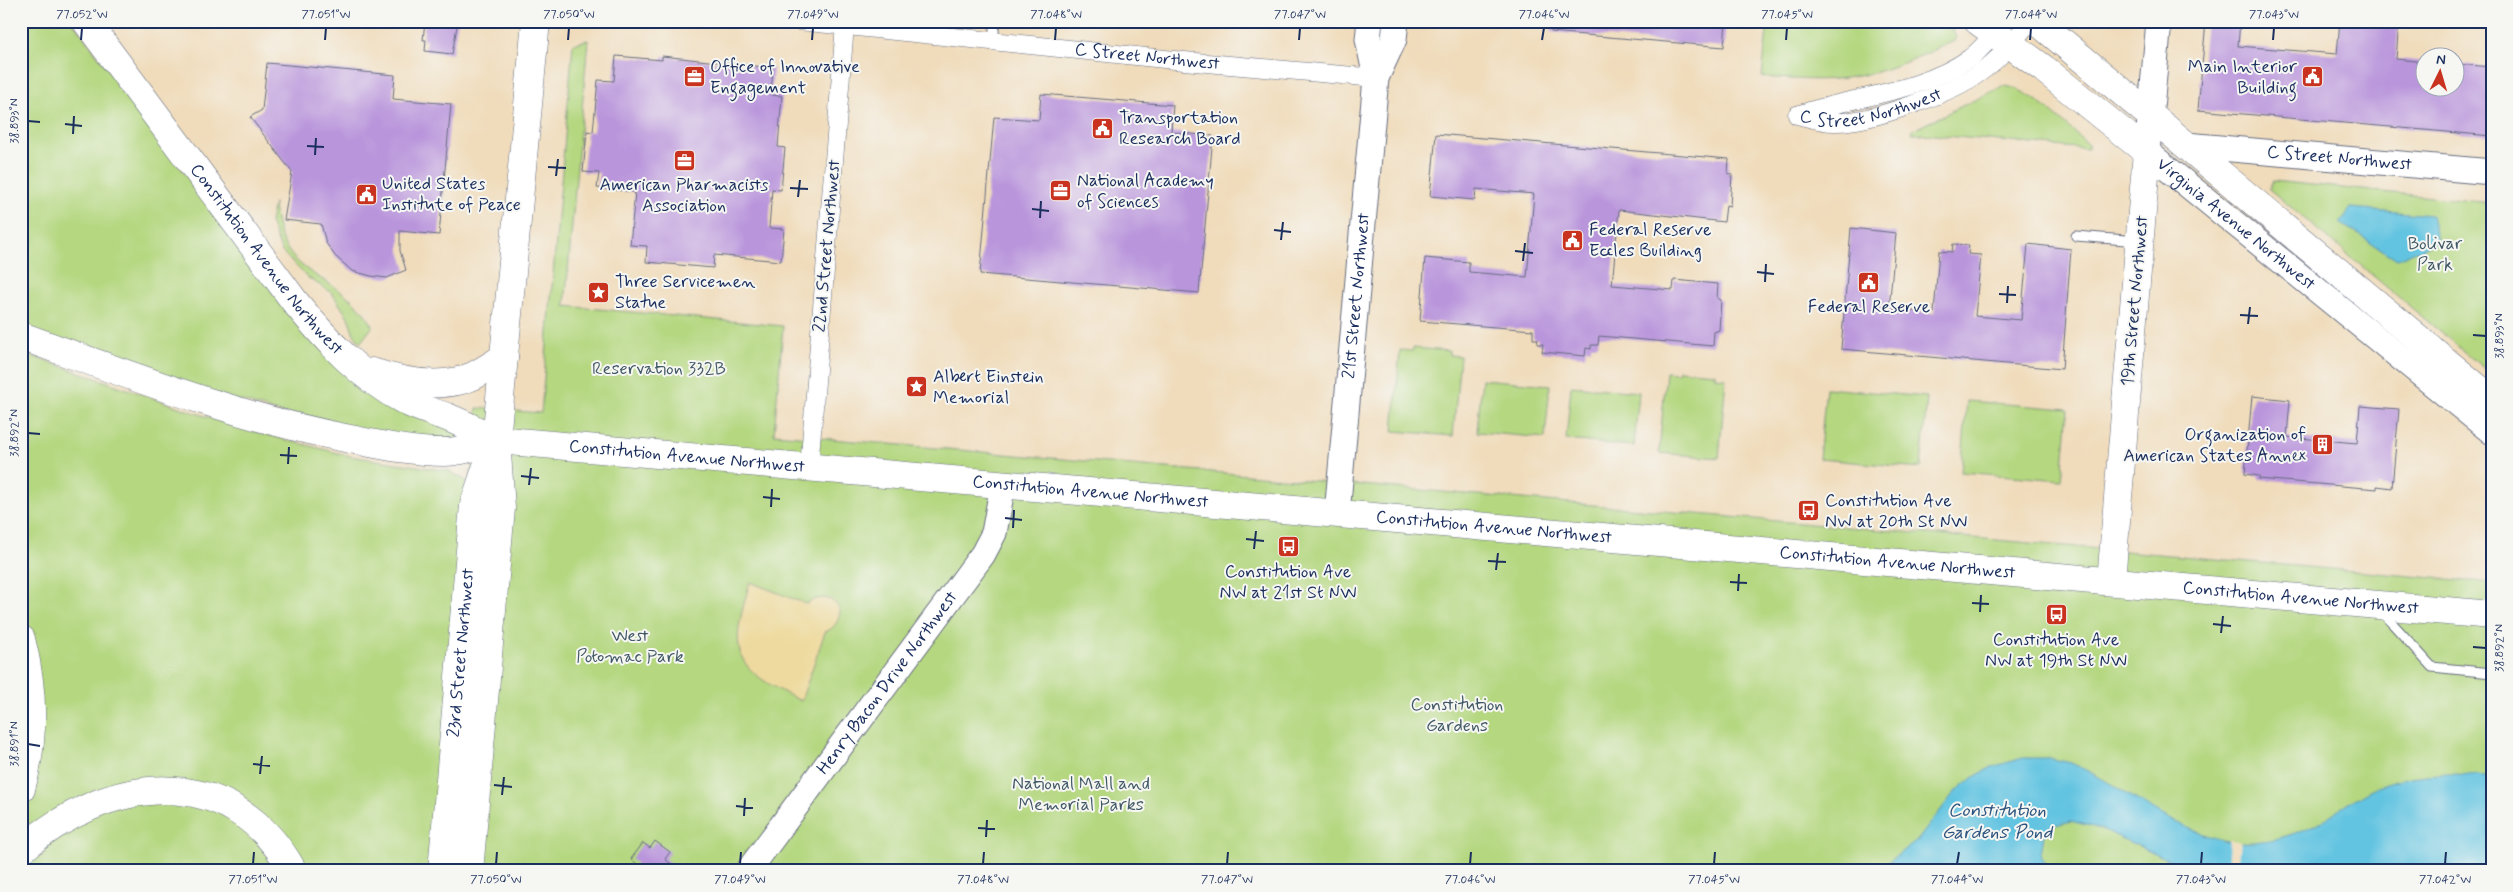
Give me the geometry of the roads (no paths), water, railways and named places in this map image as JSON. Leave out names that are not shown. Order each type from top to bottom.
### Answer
[{"type":"main road","name":"Constitution Avenue Northwest","points":[[86,21],[295,302],[330,343],[353,364],[405,401],[463,424],[496,440]]},
{"type":"main road","name":"23rd Street Northwest","points":[[469,871],[502,508],[496,440],[536,21]]},
{"type":"main road","name":"Virginia Avenue Northwest","points":[[2036,21],[2492,400]]},
{"type":"main road","name":"Virginia Avenue Northwest","points":[[1997,30],[2147,152]]},
{"type":"main road","name":"19th Street Northwest","points":[[2111,582],[2147,152]]},
{"type":"main road","name":"Constitution Avenue Northwest","points":[[21,336],[176,392],[252,415],[328,434],[396,447],[445,452],[496,440],[2492,615]]},
{"type":"main road","points":[[353,364],[395,378],[420,383],[443,383],[473,376],[504,358]]},
{"type":"main road","name":"23rd Street Northwest","points":[[442,871],[474,505],[496,440]]},
{"type":"main road","points":[[21,639],[31,690],[32,726],[28,761],[21,789]]},
{"type":"main road","points":[[21,850],[58,824],[100,802],[160,788],[180,790],[216,799],[246,815],[274,840],[293,871]]},
{"type":"street","name":"C Street Northwest","points":[[799,21],[1376,78]]},
{"type":"street","name":"21st Street Northwest","points":[[1337,514],[1376,78],[1368,39],[1370,21]]},
{"type":"street","name":"21st Street Northwest","points":[[1376,78],[1394,39],[1396,21]]},
{"type":"street","name":"C Street Northwest","points":[[1997,30],[1981,72],[1951,89],[1913,104],[1875,115],[1835,122],[1797,115],[1876,96],[1938,74],[1969,58],[1997,30],[2030,21]]},
{"type":"street","name":"19th Street Northwest","points":[[2147,152],[2158,21]]},
{"type":"street","name":"22nd Street Northwest","points":[[809,468],[844,25]]},
{"type":"street","name":"C Street Northwest","points":[[2186,145],[2492,172]]},
{"type":"street","name":"Virginia Avenue Northwest","points":[[2147,152],[2492,432]]},
{"type":"street","name":"Henry Bacon Drive Northwest","points":[[748,871],[983,554],[994,533],[1003,484]]},
{"type":"lane","points":[[993,41],[995,21]]},
{"type":"lane","points":[[2076,236],[2140,242]]},
{"type":"lane","points":[[2375,604],[2432,668],[2492,673]]},
{"type":"water","points":[[2351,208],[2431,215],[2437,242],[2397,259],[2340,223]]},
{"type":"water","name":"Constitution Gardens Pond","points":[[2023,758],[2049,758],[2071,763],[2108,782],[2183,826],[2202,834],[2235,842],[2274,839],[2299,832],[2321,821],[2376,787],[2404,778],[2448,774],[2492,777],[2492,871],[2194,871],[2101,829],[2071,821],[2051,826],[2044,835],[2041,854],[2047,871],[1876,871],[1917,841],[1953,794],[1972,778],[1992,767]]},
{"type":"place","name":"Office of Innovative Engagement","points":[[694,77]]},
{"type":"place","name":"Main Interior Building","points":[[2313,77]]},
{"type":"place","name":"Transportation Research Board","points":[[1103,128]]},
{"type":"place","name":"American Pharmacists Association","points":[[684,160]]},
{"type":"place","name":"National Academy of Sciences","points":[[1061,191]]},
{"type":"place","name":"United States Institute of Peace","points":[[366,194]]},
{"type":"place","name":"Federal Reserve Eccles Building","points":[[1573,240]]},
{"type":"place","name":"Federal Reserve","points":[[1869,282]]},
{"type":"place","name":"Three Servicemen Statue","points":[[599,292]]},
{"type":"place","name":"Albert Einstein Memorial","points":[[917,387]]},
{"type":"place","name":"Organization of American States Annex","points":[[2322,445]]},
{"type":"place","name":"Constitution Ave NW at 20th St NW","points":[[1809,511]]},
{"type":"place","name":"Constitution Ave NW at 21st St NW","points":[[1288,547]]},
{"type":"place","name":"Constitution Ave NW at 19th St NW","points":[[2056,615]]},
{"type":"park label","name":"Bolivar Park","points":[[2435,254]]},
{"type":"park label","name":"Reservation 332B","points":[[659,369]]},
{"type":"park label","name":"West Potomac Park","points":[[630,646]]},
{"type":"park label","name":"Constitution Gardens","points":[[1457,715]]},
{"type":"park label","name":"National Mall and Memorial Parks","points":[[1081,794]]}]
